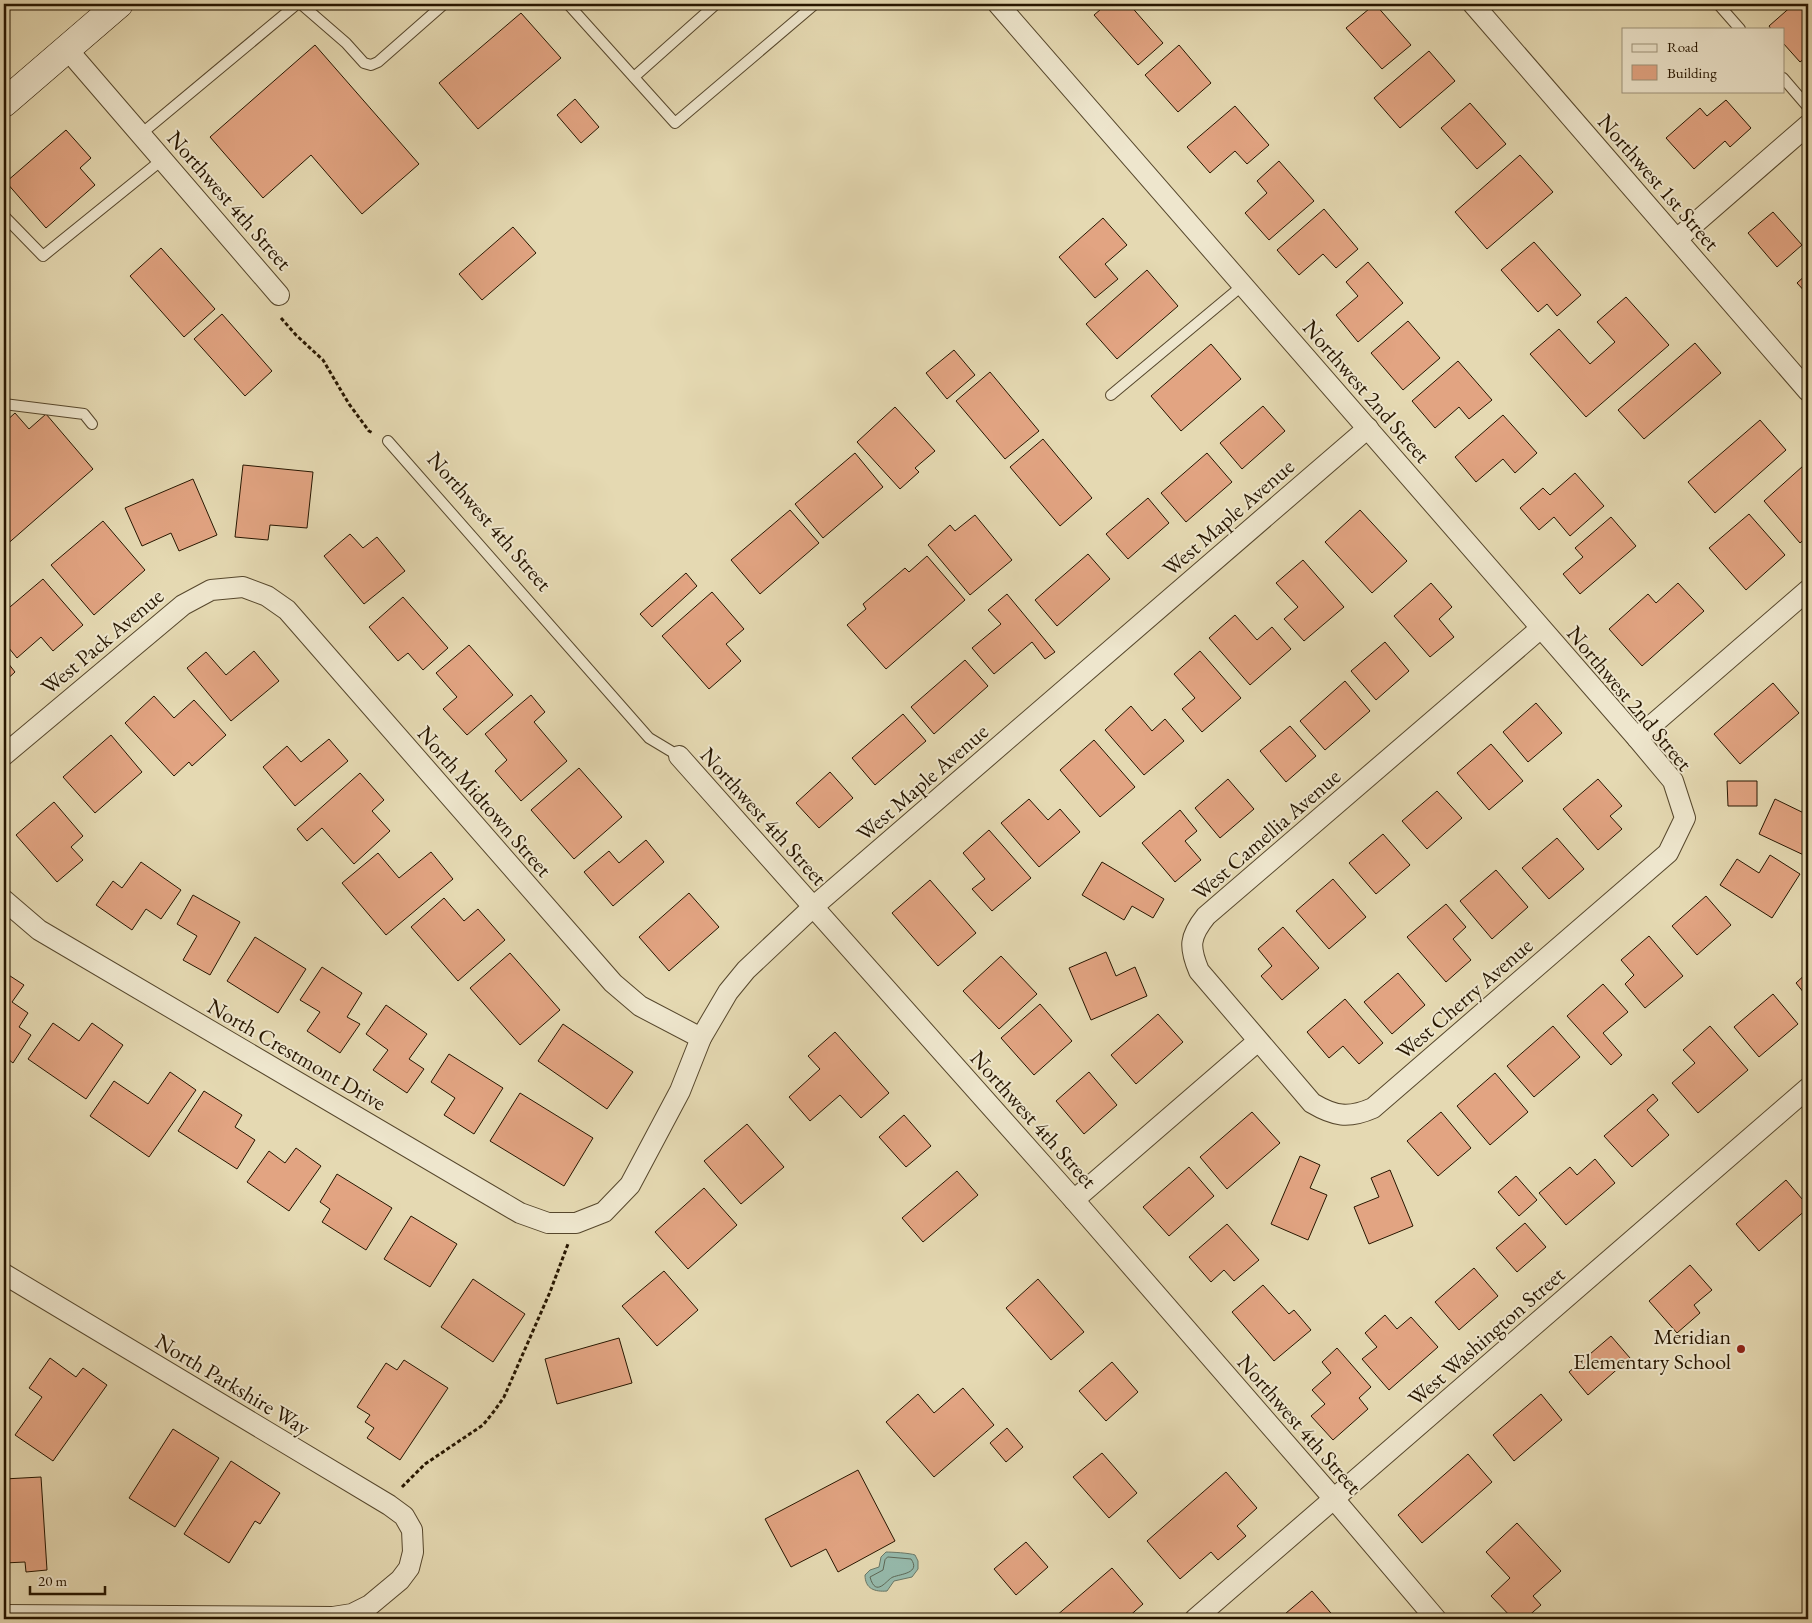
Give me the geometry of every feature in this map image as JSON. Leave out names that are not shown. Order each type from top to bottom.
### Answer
[{"type":"main road","points":[[4,103],[119,4]]},
{"type":"street","name":"Northwest 2nd Street","points":[[998,4],[1637,738],[1673,781],[1685,818]]},
{"type":"street","name":"Northwest 1st Street","points":[[1473,4],[1808,391]]},
{"type":"street","name":"Northwest 4th Street","points":[[66,49],[163,158],[279,295]]},
{"type":"street","points":[[1677,239],[1808,125]]},
{"type":"street","name":"West Maple Avenue","points":[[576,1223],[604,1212],[630,1185],[680,1091],[701,1038],[728,992],[746,970],[813,908],[1368,428]]},
{"type":"street","name":"West Pack Avenue","points":[[4,755],[183,604],[211,590],[243,588]]},
{"type":"street","name":"North Midtown Street","points":[[243,588],[267,596],[287,610],[613,983],[640,1006],[701,1038]]},
{"type":"street","points":[[1637,738],[1808,590]]},
{"type":"street","name":"West Camellia Avenue","points":[[1258,1041],[1199,971],[1192,954],[1192,941],[1196,928],[1206,916],[1541,628]]},
{"type":"street","name":"Northwest 4th Street","points":[[679,756],[1074,1200],[1436,1619]]},
{"type":"street","name":"West Cherry Avenue","points":[[1258,1041],[1312,1103],[1328,1113],[1343,1116],[1360,1114],[1373,1108],[1668,853],[1685,818]]},
{"type":"street","name":"North Crestmont Drive","points":[[4,900],[39,930],[520,1213],[548,1223],[576,1223]]},
{"type":"street","points":[[1074,1200],[1258,1041]]},
{"type":"street","name":"West Washington Street","points":[[1196,1619],[1808,1088]]},
{"type":"street","name":"North Parkshire Way","points":[[4,1274],[389,1504],[404,1516],[412,1530],[413,1552],[409,1568],[400,1580],[370,1605],[352,1614],[333,1617],[4,1615]]},
{"type":"lane","points":[[141,134],[297,4]]},
{"type":"lane","points":[[301,4],[346,43],[364,63],[371,65],[378,62],[444,4]]},
{"type":"lane","points":[[568,4],[675,123],[815,4]]},
{"type":"lane","points":[[634,78],[716,4]]},
{"type":"lane","points":[[1718,4],[1739,28]]},
{"type":"lane","points":[[1784,79],[1808,107]]},
{"type":"lane","points":[[4,216],[43,256],[163,158]]},
{"type":"lane","points":[[1111,395],[1243,285]]},
{"type":"lane","points":[[4,404],[84,414],[92,424]]},
{"type":"lane","name":"Northwest 4th Street","points":[[388,441],[649,738],[679,756]]},
{"type":"path","name":"Northwest 4th Street","points":[[279,295],[282,319],[323,360],[349,404],[369,431],[388,441]]},
{"type":"path","points":[[401,1488],[425,1464],[483,1425],[504,1397],[550,1292],[576,1223]]},
{"type":"water","points":[[886,1552],[915,1555],[918,1561],[918,1569],[912,1577],[894,1581],[887,1591],[878,1591],[872,1589],[867,1584],[865,1575],[870,1570],[879,1567],[881,1557]]},
{"type":"building","points":[[1107,4],[1129,4],[1163,43],[1138,65],[1094,15]]},
{"type":"building","points":[[1375,4],[1411,45],[1382,69],[1346,28]]},
{"type":"building","points":[[1794,4],[1808,4],[1808,56],[1800,62],[1784,44],[1784,28],[1770,28],[1769,26]]},
{"type":"building","points":[[521,13],[561,58],[478,129],[439,83]]},
{"type":"building","points":[[315,45],[419,164],[362,214],[311,155],[263,198],[210,137]]},
{"type":"building","points":[[1179,45],[1211,83],[1178,112],[1145,75]]},
{"type":"building","points":[[1429,51],[1455,81],[1400,128],[1374,98]]},
{"type":"building","points":[[575,99],[599,127],[581,143],[557,115]]},
{"type":"building","points":[[1726,100],[1751,128],[1730,147],[1725,141],[1694,169],[1666,138],[1700,108],[1707,116]]},
{"type":"building","points":[[1470,103],[1506,144],[1477,169],[1441,128]]},
{"type":"building","points":[[1235,106],[1269,145],[1247,164],[1235,151],[1210,173],[1187,147]]},
{"type":"building","points":[[66,130],[91,158],[80,168],[95,185],[46,228],[6,182]]},
{"type":"building","points":[[1520,155],[1553,192],[1487,249],[1455,212]]},
{"type":"building","points":[[1279,161],[1314,201],[1269,240],[1245,213],[1267,193],[1257,181]]},
{"type":"building","points":[[1324,209],[1358,249],[1336,268],[1323,254],[1299,275],[1277,250]]},
{"type":"building","points":[[1773,212],[1802,245],[1777,267],[1748,233]]},
{"type":"building","points":[[1103,218],[1127,245],[1105,264],[1118,279],[1095,298],[1059,257]]},
{"type":"building","points":[[513,227],[536,253],[482,300],[459,274]]},
{"type":"building","points":[[1534,242],[1581,295],[1557,316],[1547,304],[1538,312],[1501,270]]},
{"type":"building","points":[[161,248],[215,309],[184,337],[130,276]]},
{"type":"building","points":[[1368,262],[1403,303],[1358,342],[1336,315],[1358,296],[1346,282]]},
{"type":"building","points":[[1147,270],[1178,306],[1117,359],[1086,324]]},
{"type":"building","points":[[1808,273],[1808,295],[1797,283]]},
{"type":"building","points":[[1626,297],[1669,345],[1586,417],[1530,354],[1559,329],[1590,364],[1615,342],[1597,322]]},
{"type":"building","points":[[222,314],[272,371],[245,396],[194,339]]},
{"type":"building","points":[[1408,321],[1440,358],[1403,390],[1371,353]]},
{"type":"building","points":[[1695,343],[1721,373],[1644,439],[1618,410]]},
{"type":"building","points":[[1211,344],[1241,379],[1181,431],[1151,396]]},
{"type":"building","points":[[954,350],[975,375],[947,399],[926,373]]},
{"type":"building","points":[[1458,361],[1492,400],[1469,419],[1459,407],[1435,428],[1412,401]]},
{"type":"building","points":[[990,372],[1039,431],[1005,459],[956,401]]},
{"type":"building","points":[[1263,406],[1285,431],[1242,469],[1220,443]]},
{"type":"building","points":[[895,407],[935,451],[915,468],[919,472],[900,489],[857,442]]},
{"type":"building","points":[[15,413],[29,429],[46,414],[93,469],[4,547],[4,423]]},
{"type":"building","points":[[1503,415],[1537,453],[1515,473],[1503,459],[1476,482],[1455,457]]},
{"type":"building","points":[[1760,420],[1786,450],[1715,513],[1688,482]]},
{"type":"building","points":[[1043,439],[1092,498],[1060,526],[1010,467]]},
{"type":"building","points":[[855,453],[883,487],[823,538],[795,504]]},
{"type":"building","points":[[1207,453],[1232,482],[1186,522],[1161,493]]},
{"type":"building","points":[[243,465],[313,472],[307,528],[270,525],[268,540],[235,537]]},
{"type":"building","points":[[1803,466],[1808,472],[1808,536],[1800,543],[1764,501]]},
{"type":"building","points":[[1575,473],[1604,506],[1570,536],[1554,517],[1539,530],[1520,508],[1543,488],[1550,495]]},
{"type":"building","points":[[193,479],[217,535],[179,551],[171,533],[142,546],[125,508]]},
{"type":"building","points":[[1148,498],[1169,523],[1128,559],[1106,534]]},
{"type":"building","points":[[790,510],[819,543],[760,594],[731,560]]},
{"type":"building","points":[[1360,510],[1407,561],[1372,593],[1325,542]]},
{"type":"building","points":[[1749,514],[1785,555],[1746,590],[1709,548]]},
{"type":"building","points":[[975,515],[1012,560],[970,595],[928,545],[950,525],[955,531]]},
{"type":"building","points":[[1611,517],[1636,546],[1580,594],[1563,574],[1583,557],[1575,548]]},
{"type":"building","points":[[103,521],[145,570],[94,615],[51,565]]},
{"type":"building","points":[[350,534],[363,548],[377,537],[405,571],[364,604],[324,556]]},
{"type":"building","points":[[1088,554],[1110,579],[1057,626],[1035,600]]},
{"type":"building","points":[[927,556],[965,600],[886,669],[847,625],[866,609],[863,604],[905,568],[909,572]]},
{"type":"building","points":[[1303,560],[1344,607],[1304,641],[1284,619],[1298,607],[1276,583]]},
{"type":"building","points":[[686,573],[697,586],[652,627],[640,614]]},
{"type":"building","points":[[43,579],[83,625],[53,651],[41,637],[17,658],[4,642],[4,612]]},
{"type":"building","points":[[1431,583],[1452,607],[1439,619],[1454,637],[1430,657],[1394,616]]},
{"type":"building","points":[[1678,583],[1704,611],[1642,666],[1609,629],[1648,594],[1656,603]]},
{"type":"building","points":[[712,592],[744,629],[726,644],[741,661],[709,689],[662,636]]},
{"type":"building","points":[[1007,594],[1055,652],[1045,659],[1032,642],[994,674],[972,648],[1001,624],[988,610]]},
{"type":"building","points":[[403,597],[448,648],[423,670],[408,653],[398,661],[369,627]]},
{"type":"building","points":[[1235,615],[1257,640],[1272,627],[1291,649],[1250,685],[1209,638]]},
{"type":"building","points":[[1385,642],[1409,671],[1376,700],[1351,671]]},
{"type":"building","points":[[469,645],[513,695],[467,735],[443,709],[457,697],[436,673]]},
{"type":"building","points":[[254,651],[279,681],[231,721],[187,668],[206,652],[226,675]]},
{"type":"building","points":[[1200,651],[1241,698],[1202,732],[1182,709],[1195,698],[1174,674]]},
{"type":"building","points":[[4,658],[15,672],[4,682]]},
{"type":"building","points":[[965,660],[988,686],[934,734],[911,707]]},
{"type":"building","points":[[1345,681],[1370,711],[1325,750],[1300,721]]},
{"type":"building","points":[[1773,683],[1799,713],[1740,764],[1714,734]]},
{"type":"building","points":[[531,695],[545,712],[534,722],[567,761],[521,801],[495,771],[507,760],[485,734]]},
{"type":"building","points":[[154,696],[174,718],[194,700],[226,735],[192,766],[189,762],[174,776],[125,723]]},
{"type":"building","points":[[1536,703],[1562,733],[1528,762],[1503,732]]},
{"type":"building","points":[[1131,706],[1152,731],[1165,719],[1184,741],[1144,775],[1105,730]]},
{"type":"building","points":[[903,714],[926,741],[875,785],[852,758]]},
{"type":"building","points":[[1290,726],[1316,756],[1286,782],[1260,751]]},
{"type":"building","points":[[111,735],[142,772],[95,813],[63,777]]},
{"type":"building","points":[[329,739],[348,761],[295,806],[263,767],[287,746],[301,762]]},
{"type":"building","points":[[1094,740],[1135,787],[1100,817],[1060,770]]},
{"type":"building","points":[[1491,744],[1523,781],[1489,810],[1457,773]]},
{"type":"building","points":[[579,768],[622,817],[574,859],[531,810]]},
{"type":"building","points":[[830,772],[853,798],[819,828],[796,803]]},
{"type":"building","points":[[360,773],[384,800],[372,811],[390,831],[354,864],[322,828],[307,841],[297,829]]},
{"type":"building","points":[[1228,779],[1254,809],[1220,838],[1195,808]]},
{"type":"building","points":[[1598,779],[1622,806],[1610,816],[1622,829],[1598,850],[1563,809]]},
{"type":"building","points":[[1727,781],[1757,781],[1757,806],[1728,806]]},
{"type":"building","points":[[1437,791],[1462,818],[1427,849],[1402,821]]},
{"type":"building","points":[[1029,799],[1048,820],[1060,809],[1080,832],[1039,867],[1001,823]]},
{"type":"building","points":[[1775,799],[1808,815],[1808,857],[1759,834]]},
{"type":"building","points":[[54,802],[83,836],[71,847],[83,860],[57,882],[16,835]]},
{"type":"building","points":[[1180,810],[1197,831],[1185,841],[1201,860],[1175,882],[1142,843]]},
{"type":"building","points":[[989,830],[1031,878],[992,911],[972,889],[985,879],[963,853]]},
{"type":"building","points":[[1383,834],[1410,865],[1376,894],[1349,863]]},
{"type":"building","points":[[1557,838],[1584,869],[1549,899],[1522,868]]},
{"type":"building","points":[[646,840],[664,862],[613,906],[584,872],[609,851],[619,863]]},
{"type":"building","points":[[431,852],[453,879],[386,935],[342,883],[378,853],[399,878]]},
{"type":"building","points":[[1770,855],[1800,874],[1772,918],[1720,885],[1737,859],[1759,873]]},
{"type":"building","points":[[141,862],[181,890],[161,919],[146,909],[132,930],[96,905],[113,881],[122,888]]},
{"type":"building","points":[[1102,862],[1164,899],[1153,918],[1132,906],[1124,920],[1082,895]]},
{"type":"building","points":[[1496,870],[1528,907],[1492,939],[1460,901]]},
{"type":"building","points":[[1333,879],[1366,917],[1329,949],[1296,911]]},
{"type":"building","points":[[930,880],[976,933],[938,966],[892,913]]},
{"type":"building","points":[[689,893],[719,927],[669,971],[639,937]]},
{"type":"building","points":[[193,895],[240,922],[210,975],[183,960],[197,936],[177,924]]},
{"type":"building","points":[[1706,896],[1731,925],[1697,955],[1672,926]]},
{"type":"building","points":[[444,898],[464,921],[478,909],[505,940],[458,981],[411,927]]},
{"type":"building","points":[[1446,904],[1466,927],[1453,939],[1471,960],[1446,982],[1407,937]]},
{"type":"building","points":[[1283,927],[1319,968],[1282,1000],[1261,976],[1272,966],[1258,949]]},
{"type":"building","points":[[1649,936],[1683,976],[1645,1008],[1625,984],[1634,975],[1621,960]]},
{"type":"building","points":[[255,937],[306,969],[278,1013],[227,981]]},
{"type":"building","points":[[1106,952],[1116,976],[1135,967],[1147,996],[1091,1020],[1069,968]]},
{"type":"building","points":[[510,953],[560,1010],[520,1045],[470,988]]},
{"type":"building","points":[[1001,956],[1037,994],[999,1029],[963,991]]},
{"type":"building","points":[[322,967],[362,993],[347,1017],[360,1024],[340,1053],[307,1031],[320,1012],[300,1000]]},
{"type":"building","points":[[4,972],[24,985],[12,1002],[28,1013],[19,1027],[31,1035],[13,1063],[4,1056]]},
{"type":"building","points":[[1808,972],[1808,998],[1796,983]]},
{"type":"building","points":[[1398,973],[1425,1005],[1392,1034],[1364,1002]]},
{"type":"building","points":[[1603,984],[1628,1012],[1603,1033],[1622,1055],[1611,1065],[1567,1016]]},
{"type":"building","points":[[1773,994],[1798,1024],[1759,1057],[1734,1027]]},
{"type":"building","points":[[1345,999],[1383,1043],[1359,1064],[1343,1046],[1329,1058],[1307,1032]]},
{"type":"building","points":[[1040,1004],[1072,1041],[1034,1075],[1001,1038]]},
{"type":"building","points":[[386,1005],[427,1034],[409,1059],[424,1069],[407,1093],[373,1070],[388,1050],[366,1034]]},
{"type":"building","points":[[1158,1014],[1183,1042],[1136,1084],[1111,1055]]},
{"type":"building","points":[[53,1023],[79,1041],[92,1023],[123,1045],[86,1099],[28,1059]]},
{"type":"building","points":[[563,1024],[633,1072],[607,1109],[538,1061]]},
{"type":"building","points":[[1553,1026],[1580,1057],[1534,1097],[1507,1066]]},
{"type":"building","points":[[1710,1026],[1748,1070],[1698,1113],[1672,1083],[1695,1063],[1683,1050]]},
{"type":"building","points":[[835,1032],[889,1093],[861,1118],[840,1095],[810,1121],[789,1097],[820,1069],[808,1056]]},
{"type":"building","points":[[449,1054],[503,1088],[474,1134],[444,1115],[455,1098],[431,1082]]},
{"type":"building","points":[[170,1072],[196,1090],[149,1157],[90,1116],[114,1081],[148,1104]]},
{"type":"building","points":[[1089,1072],[1117,1105],[1084,1134],[1056,1101]]},
{"type":"building","points":[[1495,1073],[1528,1112],[1490,1145],[1457,1106]]},
{"type":"building","points":[[204,1091],[242,1115],[235,1127],[255,1140],[237,1169],[178,1131]]},
{"type":"building","points":[[520,1093],[593,1138],[564,1186],[490,1141]]},
{"type":"building","points":[[1653,1094],[1658,1100],[1647,1110],[1669,1135],[1632,1167],[1604,1136]]},
{"type":"building","points":[[1252,1112],[1280,1143],[1227,1189],[1200,1157]]},
{"type":"building","points":[[1441,1112],[1471,1148],[1438,1176],[1407,1141]]},
{"type":"building","points":[[904,1115],[931,1146],[906,1167],[879,1137]]},
{"type":"building","points":[[747,1124],[784,1167],[741,1204],[704,1161]]},
{"type":"building","points":[[296,1148],[321,1166],[289,1211],[247,1182],[269,1151],[285,1163]]},
{"type":"building","points":[[1300,1156],[1320,1165],[1310,1188],[1327,1195],[1308,1240],[1271,1224]]},
{"type":"building","points":[[1595,1159],[1615,1183],[1566,1225],[1539,1193],[1570,1167],[1577,1175]]},
{"type":"building","points":[[1189,1167],[1214,1196],[1169,1236],[1143,1207]]},
{"type":"building","points":[[1390,1170],[1413,1226],[1369,1244],[1354,1207],[1379,1197],[1371,1178]]},
{"type":"building","points":[[957,1171],[978,1195],[923,1242],[902,1218]]},
{"type":"building","points":[[337,1174],[392,1208],[366,1250],[322,1222],[330,1209],[320,1202]]},
{"type":"building","points":[[1516,1176],[1537,1200],[1519,1216],[1498,1192]]},
{"type":"building","points":[[1786,1180],[1808,1208],[1759,1251],[1736,1224]]},
{"type":"building","points":[[704,1188],[737,1225],[688,1269],[655,1232]]},
{"type":"building","points":[[411,1216],[457,1244],[430,1287],[384,1259]]},
{"type":"building","points":[[1525,1223],[1546,1247],[1517,1272],[1496,1248]]},
{"type":"building","points":[[1227,1224],[1259,1260],[1234,1281],[1224,1270],[1211,1282],[1189,1257]]},
{"type":"building","points":[[1690,1265],[1712,1290],[1694,1305],[1700,1313],[1677,1333],[1649,1301]]},
{"type":"building","points":[[1474,1268],[1498,1296],[1459,1330],[1435,1302]]},
{"type":"building","points":[[664,1271],[698,1310],[657,1346],[622,1306]]},
{"type":"building","points":[[473,1279],[525,1314],[493,1362],[441,1327]]},
{"type":"building","points":[[1038,1279],[1084,1332],[1051,1360],[1006,1308]]},
{"type":"building","points":[[1263,1285],[1289,1314],[1294,1310],[1311,1330],[1274,1361],[1232,1312]]},
{"type":"building","points":[[1385,1315],[1397,1329],[1411,1317],[1438,1347],[1389,1390],[1362,1359],[1377,1347],[1365,1333]]},
{"type":"building","points":[[1611,1336],[1630,1358],[1588,1395],[1569,1372]]},
{"type":"building","points":[[619,1338],[632,1383],[557,1404],[545,1359]]},
{"type":"building","points":[[1337,1348],[1371,1387],[1359,1398],[1368,1409],[1333,1440],[1311,1416],[1325,1404],[1312,1390],[1331,1373],[1322,1362]]},
{"type":"building","points":[[50,1358],[76,1377],[83,1368],[107,1385],[53,1461],[15,1435],[42,1397],[29,1388]]},
{"type":"building","points":[[404,1360],[448,1388],[400,1460],[367,1438],[374,1428],[365,1422],[370,1415],[357,1407],[386,1363],[397,1370]]},
{"type":"building","points":[[1112,1362],[1138,1392],[1106,1421],[1079,1391]]},
{"type":"building","points":[[963,1388],[994,1425],[934,1477],[886,1422],[918,1394],[934,1413]]},
{"type":"building","points":[[1541,1394],[1562,1420],[1514,1461],[1493,1435]]},
{"type":"building","points":[[1007,1428],[1023,1447],[1006,1462],[990,1443]]},
{"type":"building","points":[[173,1429],[219,1458],[175,1527],[129,1498]]},
{"type":"building","points":[[1102,1453],[1137,1493],[1109,1518],[1073,1477]]},
{"type":"building","points":[[1468,1454],[1492,1482],[1422,1543],[1398,1515]]},
{"type":"building","points":[[231,1461],[280,1493],[260,1524],[255,1521],[229,1563],[184,1534]]},
{"type":"building","points":[[858,1470],[895,1541],[838,1572],[826,1549],[791,1567],[765,1519]]},
{"type":"building","points":[[1226,1472],[1257,1508],[1237,1526],[1246,1536],[1218,1560],[1211,1552],[1180,1579],[1147,1541]]},
{"type":"building","points":[[41,1477],[47,1570],[26,1572],[25,1562],[4,1563],[4,1479]]},
{"type":"building","points":[[1517,1523],[1561,1571],[1533,1596],[1541,1605],[1525,1619],[1513,1619],[1491,1596],[1510,1578],[1486,1552]]},
{"type":"building","points":[[1026,1542],[1048,1567],[1016,1595],[994,1569]]},
{"type":"building","points":[[1112,1568],[1143,1604],[1126,1619],[1059,1619],[1056,1616]]},
{"type":"building","points":[[1312,1591],[1336,1619],[1279,1619]]},
{"type":"place","name":"Meridian Elementary School","points":[[1741,1349]]}]
